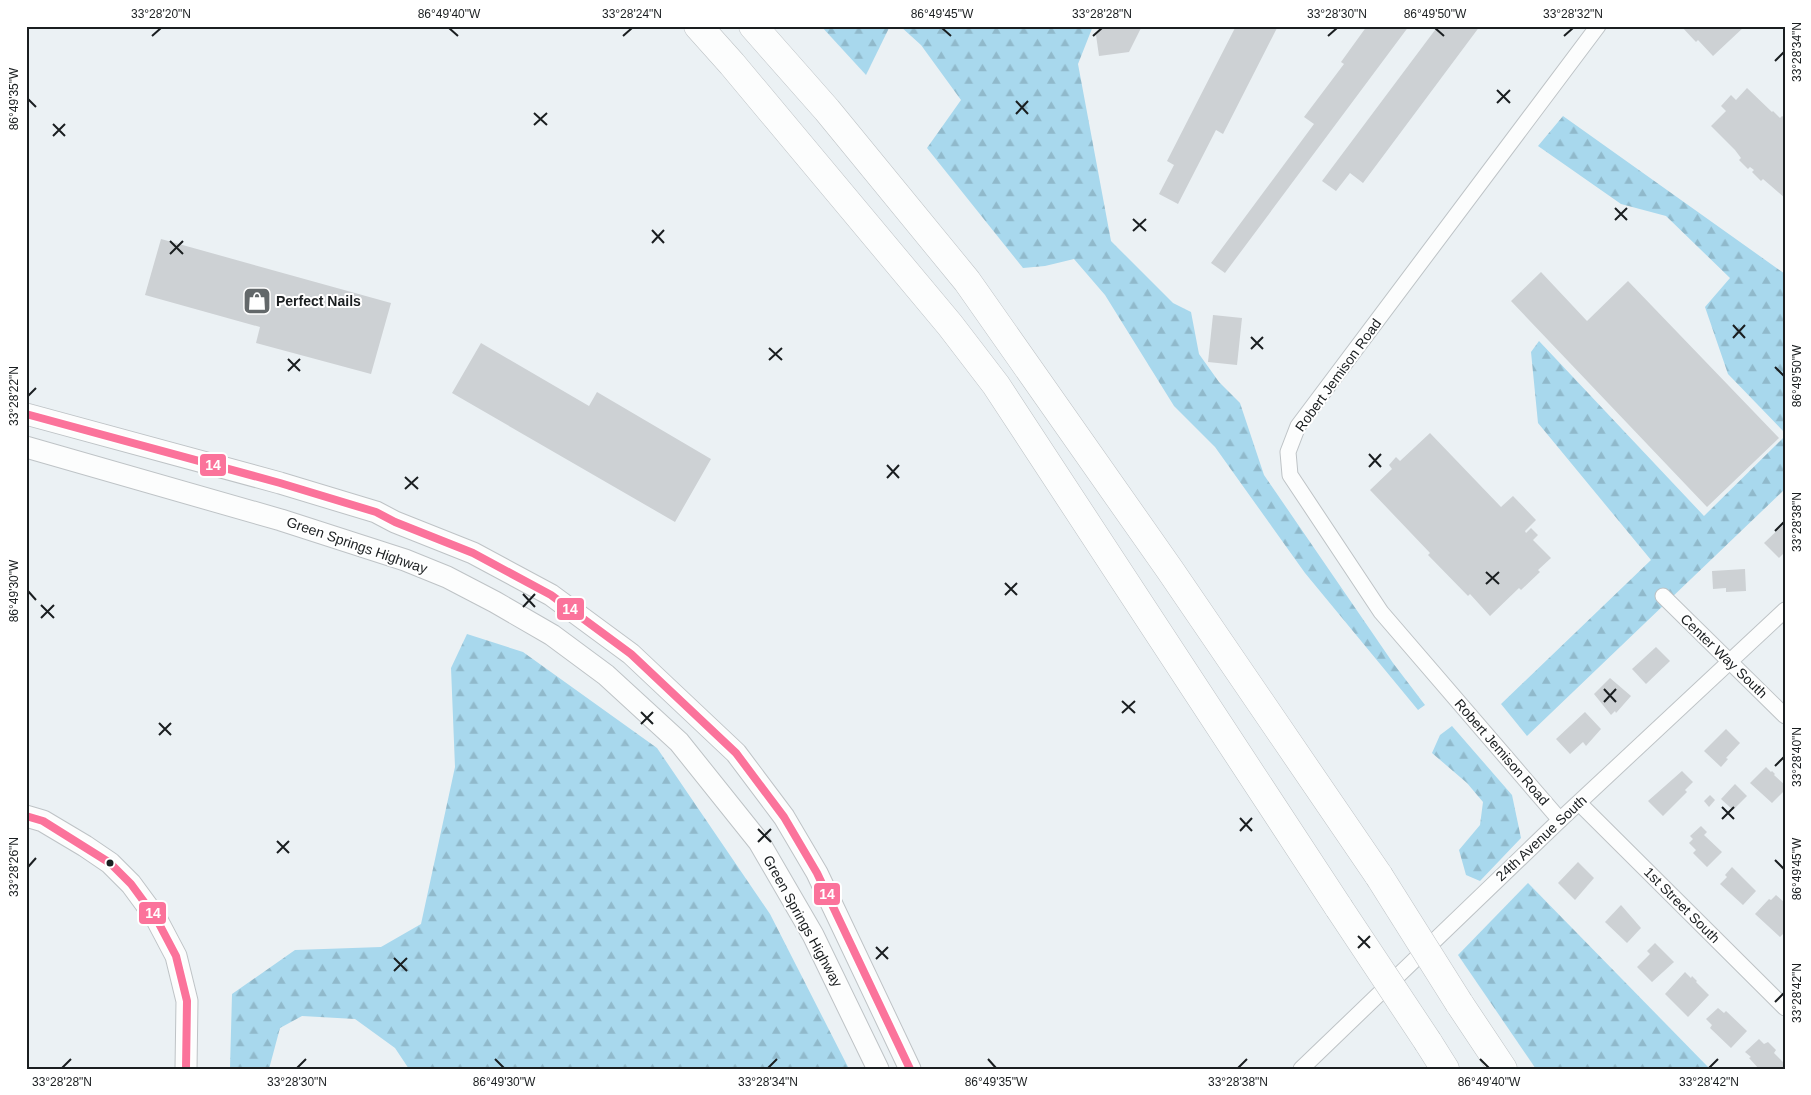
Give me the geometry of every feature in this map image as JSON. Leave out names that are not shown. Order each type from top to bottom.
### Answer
[{"type":"highway","points":[[698,26],[732,64],[950,325],[996,386],[1445,1069]]},
{"type":"highway","points":[[753,26],[827,110],[967,281],[1170,570],[1378,876],[1503,1069]]},
{"type":"main road","name":"Green Springs Highway","points":[[26,414],[280,483],[376,512],[395,522],[473,553],[550,595],[631,654],[736,753],[784,818],[817,873],[910,1069]]},
{"type":"main road","name":"Green Springs Highway","points":[[26,447],[281,520],[385,552],[446,577],[495,602],[552,636],[582,657],[606,675],[679,742],[759,842],[813,935],[878,1069]]},
{"type":"main road","points":[[26,816],[43,821],[110,863],[131,884],[156,918],[176,956],[188,1001],[186,1069]]},
{"type":"street","name":"Robert Jemison Road","points":[[1560,820],[1381,612],[1290,475],[1288,452],[1298,426],[1598,26]]},
{"type":"street","name":"Center Way South","points":[[1663,596],[1785,716]]},
{"type":"street","name":"24th Avenue South","points":[[1301,1069],[1560,820],[1785,610]]},
{"type":"street","name":"1st Street South","points":[[1579,803],[1785,1008]]},
{"type":"green space","points":[[821,26],[890,26],[866,75]]},
{"type":"green space","points":[[900,26],[1093,26],[1078,64],[1111,241],[1173,303],[1191,312],[1199,354],[1219,382],[1240,403],[1264,475],[1393,663],[1425,705],[1418,710],[1305,573],[1215,447],[1174,406],[1105,295],[1074,259],[1045,266],[1023,268],[927,148],[961,100],[921,45]]},
{"type":"green space","points":[[1563,116],[1785,274],[1785,433],[1728,374],[1705,307],[1730,278],[1666,216],[1621,204],[1538,146]]},
{"type":"green space","points":[[1539,341],[1704,516],[1785,436],[1785,489],[1527,736],[1501,704],[1651,560],[1538,423],[1531,352]]},
{"type":"green space","points":[[467,634],[523,652],[657,748],[770,914],[849,1069],[409,1069],[395,1048],[355,1019],[302,1016],[280,1028],[269,1069],[230,1069],[232,994],[295,950],[381,947],[421,924],[455,767],[451,668]]},
{"type":"green space","points":[[1452,726],[1512,795],[1521,838],[1480,881],[1466,875],[1459,850],[1480,825],[1483,802],[1467,783],[1432,753],[1440,735]]},
{"type":"green space","points":[[1528,883],[1710,1069],[1536,1069],[1458,955]]},
{"type":"building","points":[[1100,26],[1142,26],[1129,52],[1099,56],[1096,35]]},
{"type":"building","points":[[1236,26],[1278,26],[1223,134],[1216,130],[1178,204],[1159,194],[1174,165],[1167,161]]},
{"type":"building","points":[[1367,26],[1409,26],[1225,273],[1211,263],[1314,124],[1304,117],[1344,64],[1341,62]]},
{"type":"building","points":[[1438,26],[1480,26],[1363,183],[1350,173],[1336,191],[1322,181]]},
{"type":"building","points":[[1681,26],[1745,26],[1713,56]]},
{"type":"building","points":[[1747,88],[1772,112],[1780,118],[1782,116],[1785,118],[1785,198],[1763,179],[1761,181],[1752,172],[1754,170],[1750,167],[1748,169],[1739,160],[1741,158],[1735,150],[1711,126],[1726,111],[1721,106],[1731,95],[1736,100]]},
{"type":"building","points":[[161,239],[391,303],[371,374],[256,343],[260,327],[145,295]]},
{"type":"building","points":[[1541,272],[1587,321],[1628,281],[1779,438],[1707,507],[1511,301]]},
{"type":"building","points":[[1213,315],[1242,318],[1237,365],[1208,362]]},
{"type":"building","points":[[481,343],[589,406],[597,392],[711,459],[675,522],[452,393]]},
{"type":"building","points":[[1430,433],[1501,507],[1513,496],[1536,520],[1525,531],[1526,533],[1531,528],[1538,535],[1533,540],[1551,558],[1538,570],[1540,572],[1521,590],[1519,588],[1490,616],[1470,594],[1468,596],[1428,555],[1430,553],[1370,490],[1392,469],[1389,465],[1396,457],[1400,461]]},
{"type":"building","points":[[1785,523],[1785,552],[1779,558],[1764,543]]},
{"type":"building","points":[[1745,569],[1746,591],[1726,592],[1726,588],[1713,589],[1712,571]]},
{"type":"building","points":[[1656,647],[1670,661],[1646,684],[1632,669]]},
{"type":"building","points":[[1610,678],[1631,696],[1616,713],[1615,711],[1611,715],[1594,694]]},
{"type":"building","points":[[1585,712],[1601,729],[1586,746],[1583,742],[1570,754],[1556,739]]},
{"type":"building","points":[[1726,729],[1740,743],[1726,758],[1728,759],[1721,767],[1704,751]]},
{"type":"building","points":[[1766,767],[1785,785],[1785,790],[1772,803],[1750,783]]},
{"type":"building","points":[[1682,771],[1693,782],[1685,790],[1687,792],[1663,816],[1648,801]]},
{"type":"building","points":[[1735,784],[1747,796],[1733,810],[1721,799]]},
{"type":"building","points":[[1710,795],[1715,800],[1709,807],[1704,801]]},
{"type":"building","points":[[1701,826],[1707,832],[1704,835],[1722,852],[1707,867],[1693,853],[1696,850],[1689,843],[1693,839],[1690,836]]},
{"type":"building","points":[[1578,862],[1594,878],[1575,900],[1558,883]]},
{"type":"building","points":[[1732,867],[1756,891],[1743,905],[1720,884],[1727,877],[1725,875]]},
{"type":"building","points":[[1776,895],[1785,903],[1785,932],[1780,937],[1755,914],[1769,899],[1771,900]]},
{"type":"building","points":[[1621,905],[1641,928],[1627,943],[1605,922]]},
{"type":"building","points":[[1655,943],[1674,962],[1652,982],[1637,967],[1650,954],[1647,951]]},
{"type":"building","points":[[1685,972],[1691,978],[1692,976],[1709,995],[1688,1017],[1665,994]]},
{"type":"building","points":[[1718,1008],[1724,1013],[1726,1011],[1747,1031],[1731,1048],[1710,1028],[1712,1025],[1706,1019]]},
{"type":"building","points":[[1759,1039],[1764,1044],[1768,1042],[1776,1050],[1774,1053],[1785,1064],[1783,1069],[1759,1069],[1749,1058],[1751,1057],[1745,1052]]},
{"type":"transit line","name":"14","points":[[26,414],[280,483],[376,512],[395,522],[473,553],[551,595],[631,654],[736,753],[784,817],[817,873],[910,1069]]},
{"type":"transit line","name":"14","points":[[26,816],[43,821],[110,863],[131,884],[156,918],[176,956],[187,1001],[186,1069]]},
{"type":"place","name":"Perfect Nails","points":[[257,301]]}]
